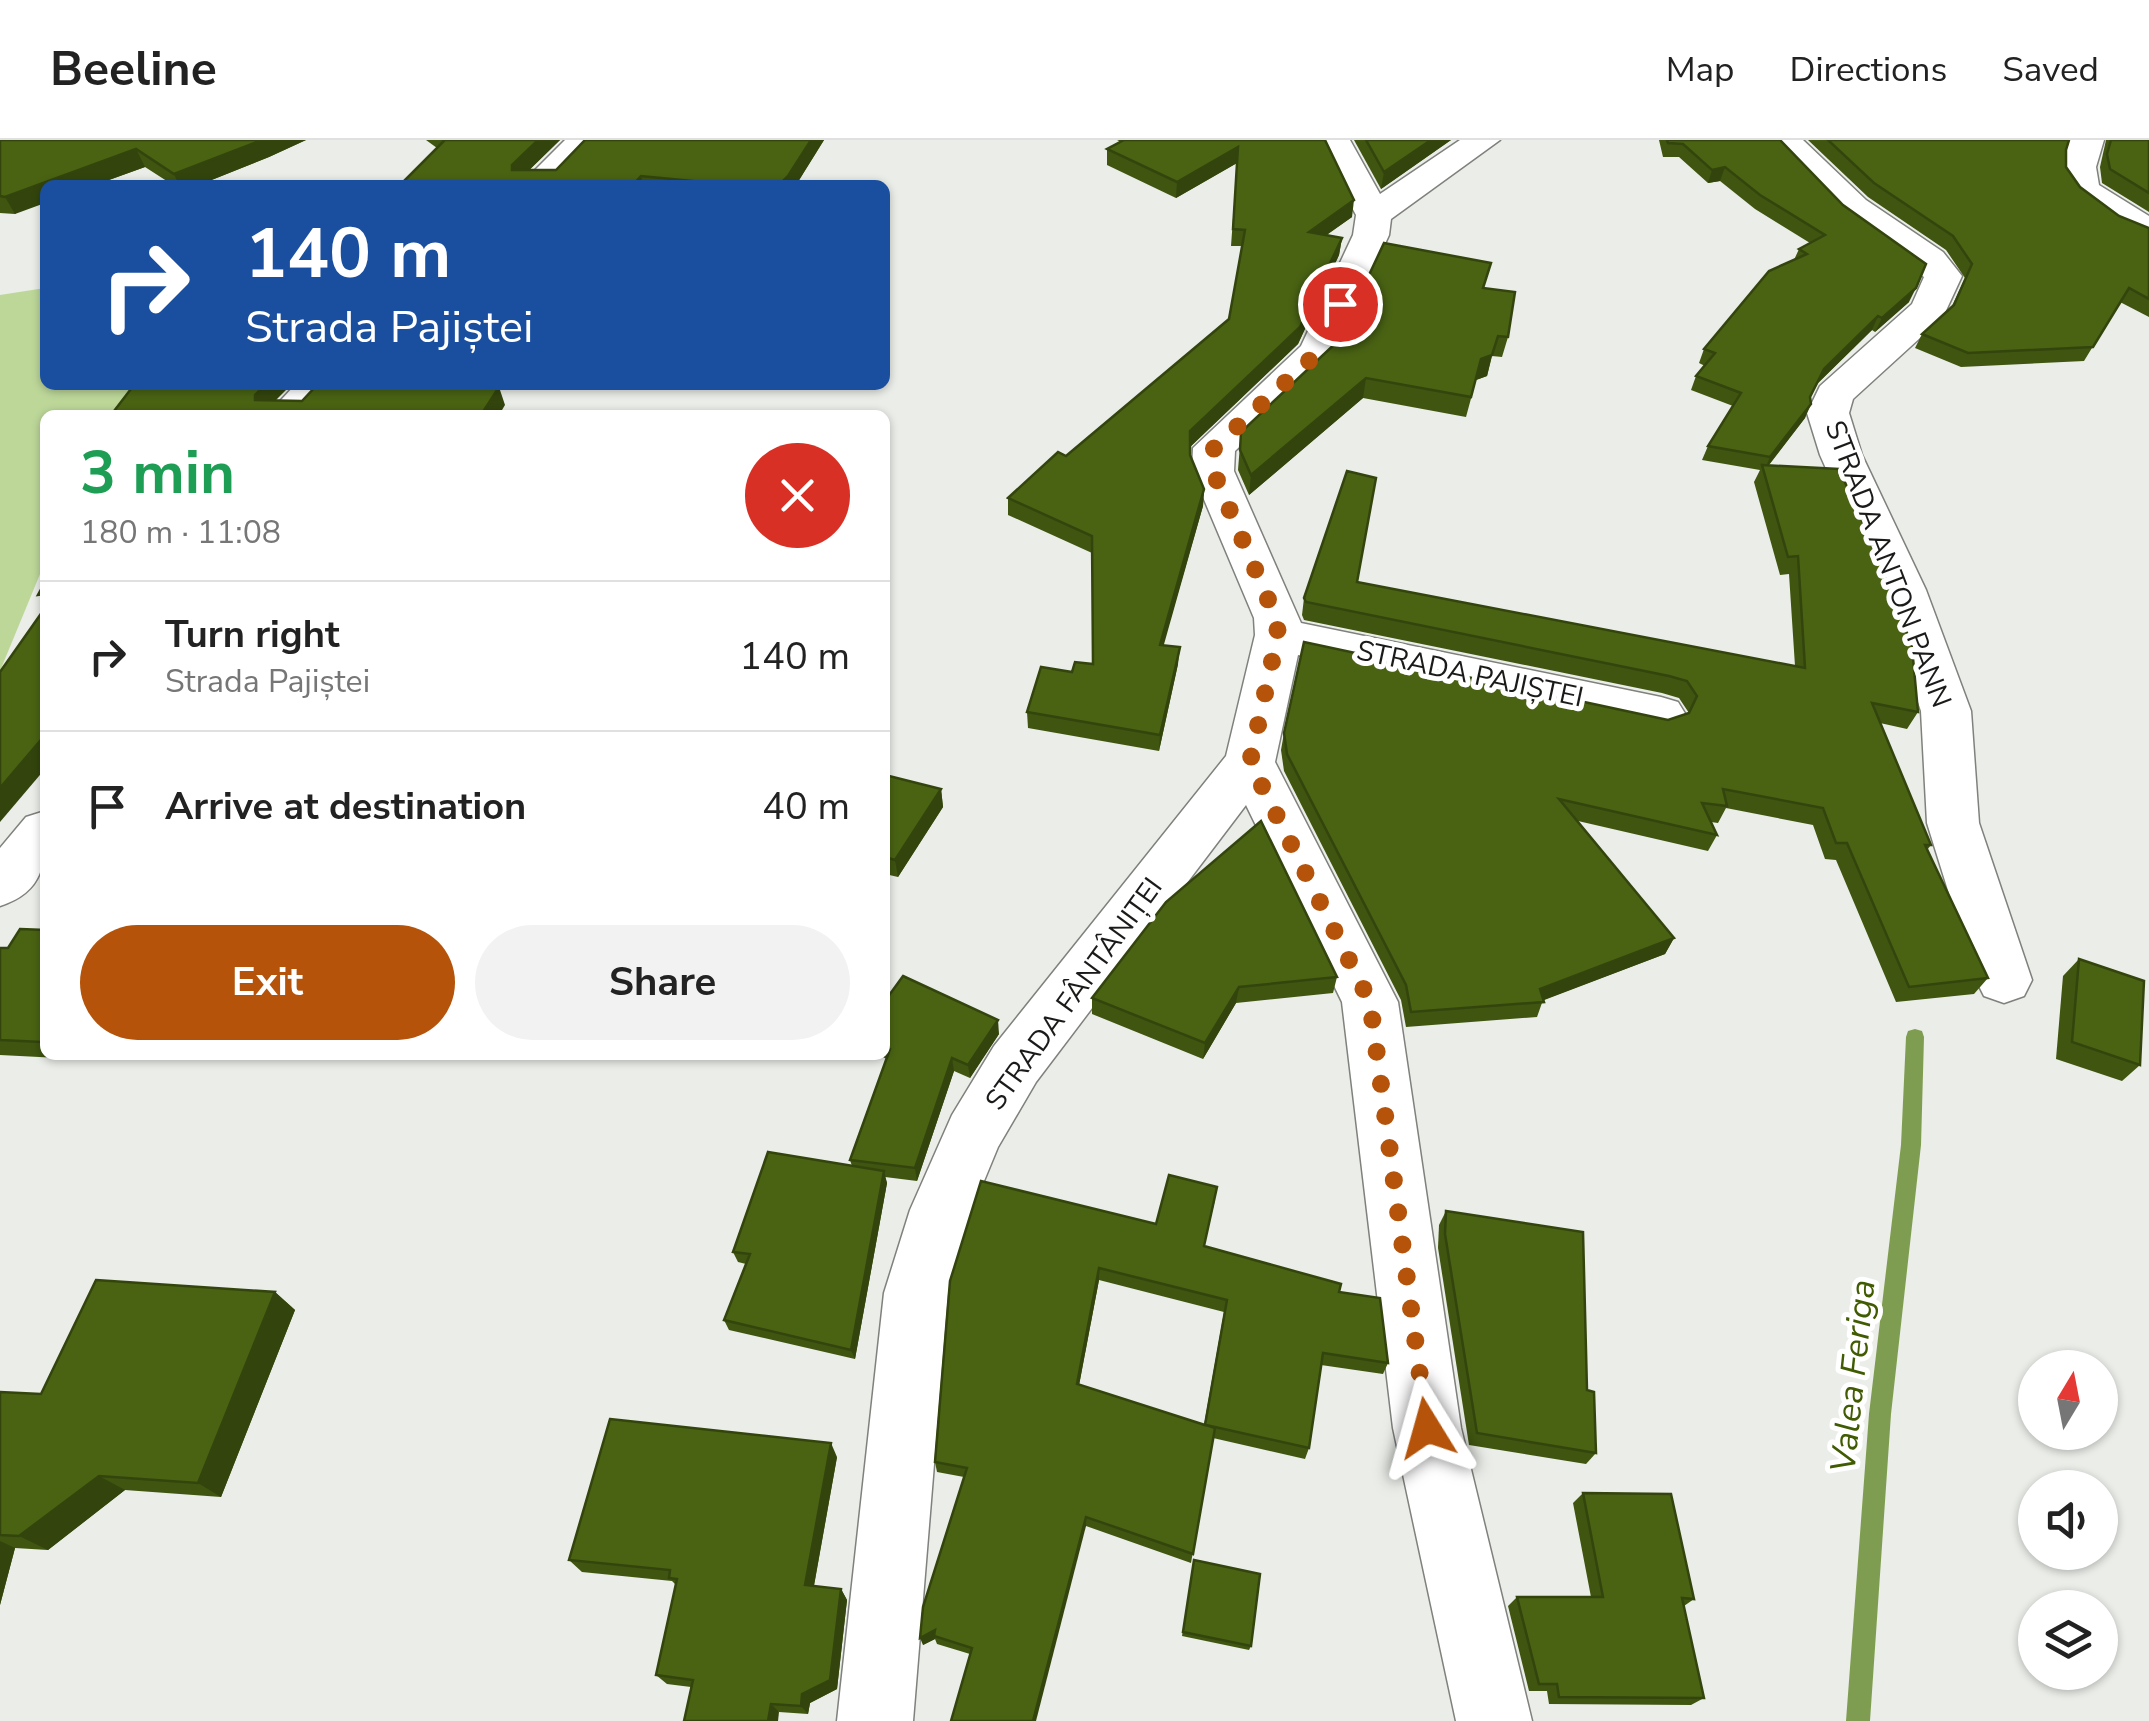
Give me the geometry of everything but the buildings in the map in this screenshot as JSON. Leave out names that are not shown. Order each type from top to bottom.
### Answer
[{"type":"street","points":[[543,180],[584,140]]},
{"type":"street","points":[[1332,140],[1374,215],[1371,235],[1318,350],[1214,448],[1213,471],[1276,618],[1278,634],[1250,762],[1370,1002],[1427,1428],[1494,1721]]},
{"type":"street","points":[[1374,215],[1484,140]]},
{"type":"street","name":"STRADA ANTON PANN","points":[[1784,140],[1853,208],[1937,268],[1942,276],[1929,309],[1834,395],[1828,413],[1840,456],[1923,638],[1946,710],[1956,836],[2004,980]]},
{"type":"street","points":[[2087,140],[2076,172],[2078,182],[2086,192],[2149,232]]},
{"type":"street","points":[[293,410],[313,390]]},
{"type":"street","name":"STRADA PAJIȘTEI","points":[[1278,634],[1661,715]]},
{"type":"street","name":"STRADA FÂNTÂNIȚEI","points":[[876,1721],[916,1292],[940,1210],[973,1134],[1015,1064],[1250,762]]},
{"type":"street","points":[[0,885],[40,837]]},
{"type":"green space","points":[[40,289],[40,390],[134,390],[123,410],[40,410],[40,574],[0,671],[0,295]]},
{"type":"waterway","name":"Valea Feriga","points":[[1858,1721],[1880,1414],[1911,1145],[1915,1037]]},
{"type":"route","points":[[1340,304],[1325,339],[1311,359],[1214,448],[1213,471],[1276,618],[1274,660],[1250,762],[1370,1002],[1427,1428]]}]
